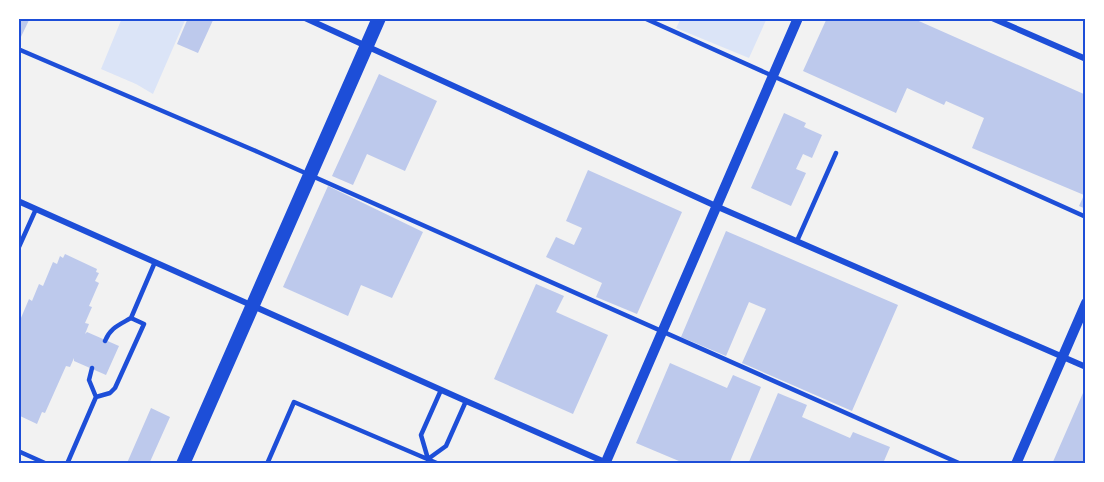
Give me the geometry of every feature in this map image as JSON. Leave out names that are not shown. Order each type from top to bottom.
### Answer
[{"type":"highway","points":[[183,464],[379,18]]},
{"type":"street","points":[[304,18],[718,207],[1086,367]]},
{"type":"street","points":[[18,201],[607,463],[798,18]]},
{"type":"street","points":[[992,18],[1086,59]]},
{"type":"street","points":[[1016,464],[1086,303]]},
{"type":"lane","points":[[644,18],[1086,217]]},
{"type":"lane","points":[[18,49],[961,464]]},
{"type":"lane","points":[[797,241],[837,153]]},
{"type":"lane","points":[[18,249],[36,209]]},
{"type":"lane","points":[[105,340],[114,327],[131,318],[155,262]]},
{"type":"lane","points":[[96,397],[110,393],[115,388],[144,324],[131,318]]},
{"type":"lane","points":[[67,464],[96,397],[89,381],[92,368]]},
{"type":"lane","points":[[428,459],[421,435],[441,390]]},
{"type":"lane","points":[[267,464],[294,402],[439,464]]},
{"type":"lane","points":[[428,459],[446,446],[466,402]]},
{"type":"lane","points":[[18,451],[47,464]]},
{"type":"shaded area","points":[[122,18],[186,18],[153,94],[101,69]]},
{"type":"shaded area","points":[[681,18],[767,18],[749,58],[676,28]]},
{"type":"building","points":[[18,18],[30,18],[20,39],[18,38]]},
{"type":"building","points":[[188,18],[214,18],[198,53],[177,44]]},
{"type":"building","points":[[827,18],[912,18],[1086,95],[1086,209],[1079,206],[1084,195],[972,148],[984,118],[946,101],[944,105],[907,88],[896,113],[803,71]]},
{"type":"building","points":[[379,74],[437,101],[405,171],[367,154],[353,185],[332,176]]},
{"type":"building","points":[[784,113],[806,123],[804,127],[822,135],[812,158],[803,154],[796,169],[806,173],[791,206],[751,188]]},
{"type":"building","points":[[588,170],[682,212],[637,314],[596,297],[602,283],[546,257],[556,237],[574,245],[582,228],[566,221]]},
{"type":"building","points":[[328,186],[423,232],[392,298],[361,285],[348,316],[283,287]]},
{"type":"building","points":[[726,231],[898,305],[852,411],[742,363],[766,309],[749,302],[726,356],[681,337]]},
{"type":"building","points":[[65,254],[97,269],[96,272],[99,273],[95,281],[99,283],[89,306],[92,307],[85,323],[89,324],[85,334],[87,332],[119,346],[106,375],[74,361],[74,358],[70,367],[66,366],[45,413],[42,412],[37,424],[18,415],[18,325],[29,299],[32,301],[39,284],[43,286],[53,262],[57,264],[60,256],[63,258]]},
{"type":"building","points":[[536,284],[564,296],[556,312],[608,335],[573,414],[494,379]]},
{"type":"building","points":[[670,363],[727,388],[733,375],[761,387],[729,464],[686,464],[636,443]]},
{"type":"building","points":[[778,393],[807,405],[802,417],[850,438],[853,432],[890,447],[884,461],[890,464],[748,464]]},
{"type":"building","points":[[1083,393],[1086,395],[1086,464],[1052,464]]},
{"type":"building","points":[[151,408],[170,417],[149,464],[129,464],[127,463]]}]
